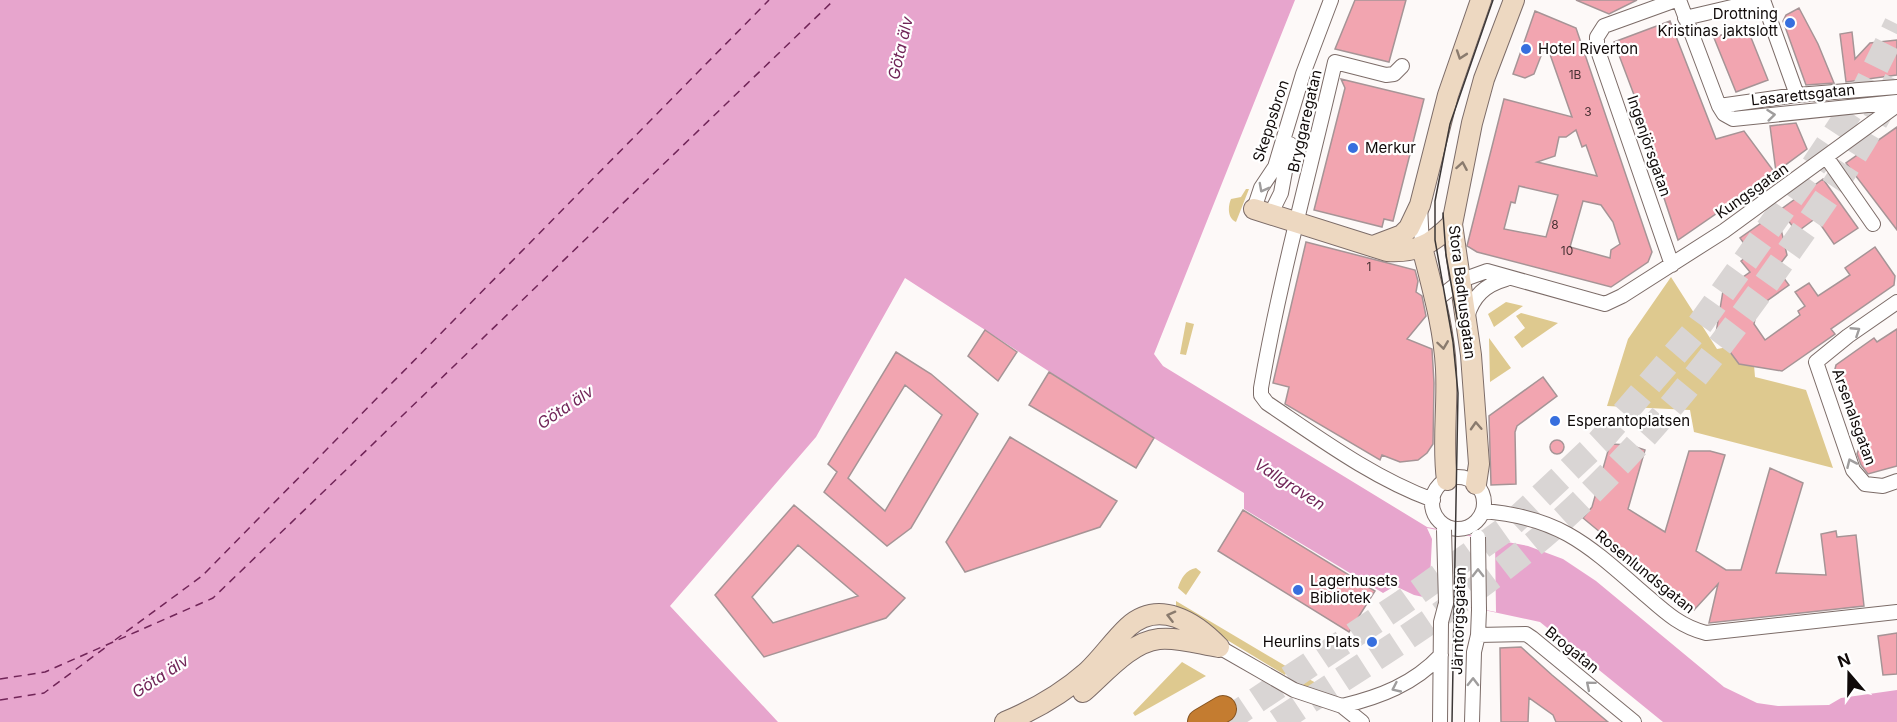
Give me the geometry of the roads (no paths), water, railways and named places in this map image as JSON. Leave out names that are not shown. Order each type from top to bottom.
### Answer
[{"type":"highway","points":[[1201,722],[1223,709]]},
{"type":"street","name":"Skeppsbron","points":[[1263,211],[1261,188],[1275,168],[1303,74],[1331,0]]},
{"type":"street","name":"Stora Badhusgatan","points":[[1447,480],[1444,462],[1448,404],[1446,366],[1436,300],[1422,247],[1420,205],[1448,95],[1481,0]]},
{"type":"street","name":"Stora Badhusgatan","points":[[1476,484],[1478,453],[1466,318],[1452,224],[1472,123],[1484,79],[1514,0]]},
{"type":"street","points":[[1678,0],[1719,106]]},
{"type":"street","name":"Ingenjörsgatan","points":[[1672,265],[1597,48],[1597,37],[1604,26],[1678,0]]},
{"type":"street","points":[[1685,18],[1762,0],[1797,95]]},
{"type":"street","name":"Bryggaregatan","points":[[1296,222],[1335,62],[1386,75],[1394,74],[1402,66]]},
{"type":"street","name":"Skeppsbron","points":[[1263,211],[1281,193],[1303,74]]},
{"type":"street","name":"Lasarettsgatan","points":[[1897,87],[1797,95],[1719,106],[1724,114],[1733,119],[1897,104]]},
{"type":"street","name":"Kungsgatan","points":[[1462,280],[1487,272],[1593,303],[1605,304],[1672,265],[1827,158],[1897,104]]},
{"type":"street","points":[[1827,158],[1873,224]]},
{"type":"street","points":[[1373,246],[1402,235],[1409,228],[1420,205]]},
{"type":"street","points":[[1263,211],[1399,252],[1422,247],[1436,240],[1452,224]]},
{"type":"street","points":[[1296,222],[1272,325],[1261,395],[1267,403],[1335,450],[1409,491],[1433,500]]},
{"type":"street","points":[[1466,318],[1470,305],[1485,288],[1506,279]]},
{"type":"street","points":[[1436,300],[1462,280]]},
{"type":"street","name":"Arsenalsgatan","points":[[1897,302],[1848,336],[1816,362],[1853,470],[1865,484],[1882,486],[1897,481]]},
{"type":"street","points":[[1444,528],[1435,514],[1433,500],[1439,486],[1447,480],[1461,478],[1476,484],[1484,499],[1481,516]]},
{"type":"street","name":"Rosenlundsgatan","points":[[1444,528],[1463,529],[1481,516],[1532,519],[1564,531],[1608,562],[1678,623],[1706,633],[1897,612]]},
{"type":"street","name":"Järntorgsgatan","points":[[1472,722],[1474,652],[1478,635],[1478,537],[1481,516]]},
{"type":"street","name":"Järntorgsgatan","points":[[1440,722],[1441,622],[1446,603],[1444,528]]},
{"type":"street","points":[[1005,722],[1037,708],[1058,695],[1088,671],[1128,627],[1153,614],[1166,614],[1185,620],[1204,631],[1219,647],[1294,690],[1342,706],[1362,722]]},
{"type":"street","name":"Brogatan","points":[[1478,635],[1526,634],[1634,722]]},
{"type":"street","points":[[1035,722],[1076,698],[1137,648],[1158,639],[1219,647]]},
{"type":"street","points":[[1342,706],[1405,684],[1429,668],[1441,655]]},
{"type":"water","points":[[0,0],[1295,0],[1154,354],[1163,366],[1427,527],[1528,546],[1563,559],[1596,581],[1724,687],[1757,703],[1778,706],[1829,705],[1841,698],[1897,690],[1897,722],[1663,722],[1540,622],[1414,595],[1395,586],[1383,593],[1244,509],[1244,493],[1121,418],[905,278],[816,437],[670,606],[778,722],[0,722]]},
{"type":"tunnel","points":[[1224,722],[1402,603],[1506,529],[1600,441],[1695,331],[1815,164],[1865,89],[1897,24]]},
{"type":"tunnel","points":[[1277,722],[1402,640],[1494,575],[1561,520],[1630,453],[1693,380],[1780,264],[1857,152],[1897,80]]},
{"type":"tram line","points":[[1452,722],[1458,393],[1453,342],[1435,240],[1435,201],[1450,124],[1493,0]]},
{"type":"tram line","points":[[1443,213],[1446,255],[1458,323]]},
{"type":"place","name":"Drottning Kristinas jaktslott","points":[[1790,23]]},
{"type":"place","name":"Hotel Riverton","points":[[1526,49]]},
{"type":"place","name":"Merkur","points":[[1353,148]]},
{"type":"place","name":"Esperantoplatsen","points":[[1555,421]]},
{"type":"place","name":"Lagerhusets Bibliotek","points":[[1298,590]]},
{"type":"place","name":"Heurlins Plats","points":[[1372,642]]},
{"type":"water label","name":"Göta älv","points":[[900,48]]},
{"type":"water label","name":"Göta älv","points":[[565,407]]},
{"type":"water label","name":"Vallgraven","points":[[1290,484]]},
{"type":"water label","name":"Göta älv","points":[[160,676]]}]
